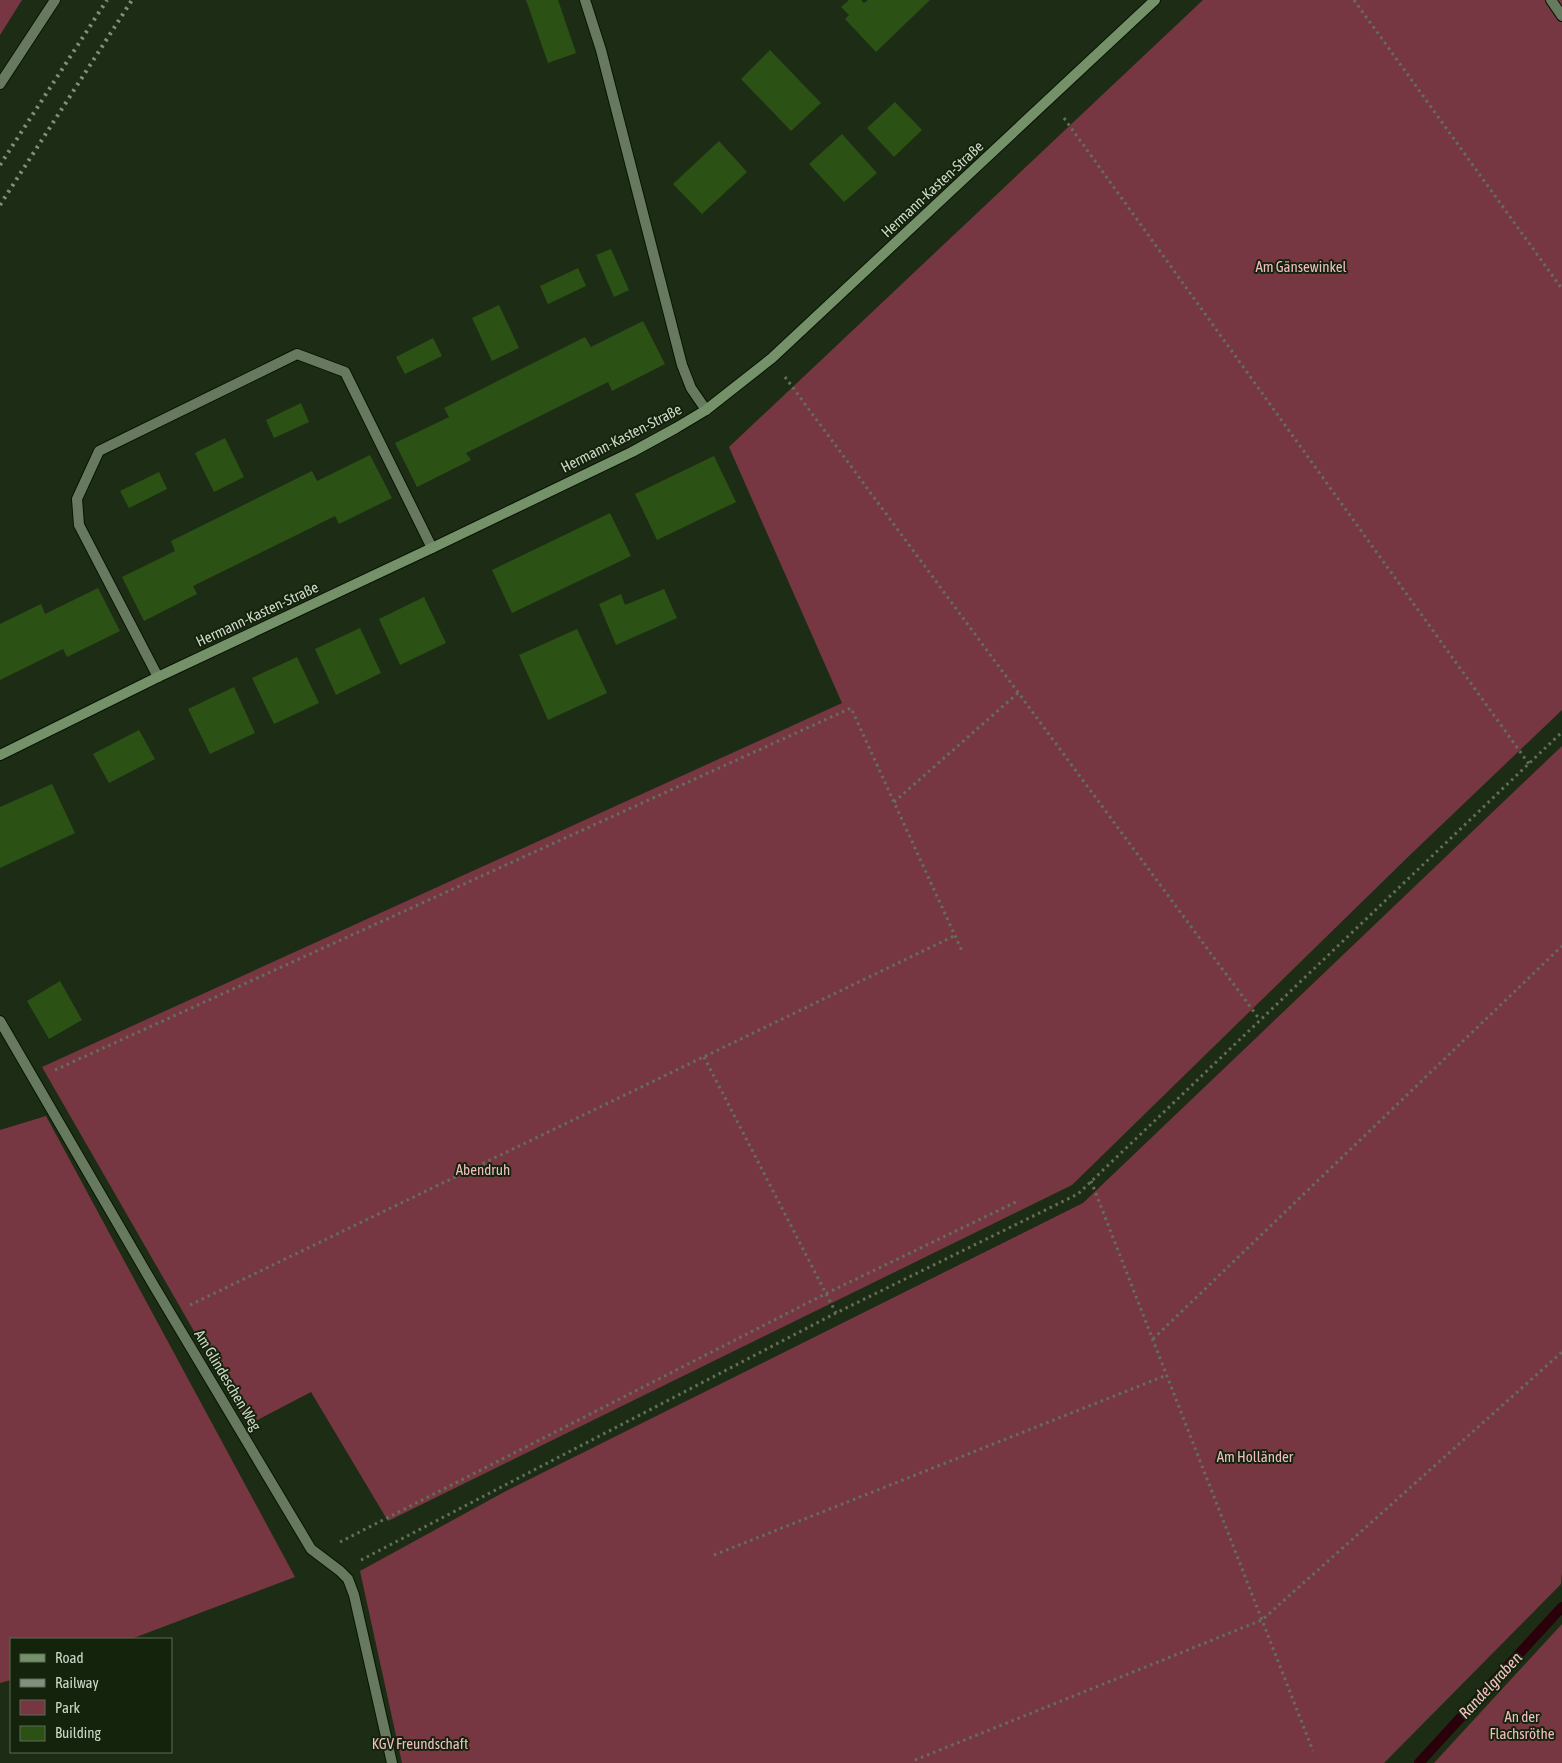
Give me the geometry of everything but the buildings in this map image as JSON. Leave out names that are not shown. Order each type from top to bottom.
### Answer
[{"type":"street","points":[[0,84],[54,0]]},
{"type":"street","points":[[584,0],[603,59],[682,365],[691,388],[706,410]]},
{"type":"street","name":"Hermann-Kasten-Straße","points":[[0,755],[632,452],[706,410],[772,358],[1155,0]]},
{"type":"street","points":[[1551,0],[1562,16]]},
{"type":"street","points":[[158,678],[79,524],[77,498],[99,451],[297,354],[345,372],[432,548]]},
{"type":"street","name":"Am Glindeschen Weg","points":[[0,1021],[311,1549],[340,1571],[348,1580],[354,1595],[392,1763]]},
{"type":"path","points":[[1354,0],[1562,289]]},
{"type":"path","points":[[1064,118],[1082,140],[1529,764]]},
{"type":"path","points":[[785,377],[1260,1020]]},
{"type":"path","points":[[894,802],[1018,693]]},
{"type":"path","points":[[35,1080],[851,708],[962,951]]},
{"type":"path","points":[[340,1571],[836,1313],[1078,1194],[1562,732]]},
{"type":"path","points":[[171,1314],[954,936]]},
{"type":"path","points":[[1153,1339],[1562,946]]},
{"type":"path","points":[[704,1057],[836,1313]]},
{"type":"path","points":[[1091,1181],[1313,1751]]},
{"type":"path","points":[[317,1554],[827,1294],[1018,1201]]},
{"type":"path","points":[[915,1760],[1262,1620],[1562,1352]]},
{"type":"path","points":[[714,1555],[1167,1375]]},
{"type":"green space","points":[[0,0],[22,0],[0,35]]},
{"type":"green space","name":"Abendruh","points":[[1203,0],[1562,0],[1562,710],[1411,854],[1072,1185],[388,1521],[311,1392],[248,1425],[42,1067],[842,703],[729,447]]},
{"type":"green space","name":"Am Holländer","points":[[1562,746],[1561,1584],[1384,1763],[402,1763],[360,1571],[506,1491],[1083,1203]]},
{"type":"green space","points":[[46,1116],[295,1577],[134,1638],[10,1638],[10,1680],[0,1683],[0,1130]]},
{"type":"green space","name":"An der Flachsröthe","points":[[1562,1624],[1562,1763],[1434,1763]]},
{"type":"waterway","name":"Randelgraben","points":[[1419,1763],[1562,1607]]},
{"type":"railway","points":[[0,165],[107,0]]},
{"type":"railway","points":[[0,205],[132,0]]},
{"type":"park label","name":"Am Gänsewinkel","points":[[1301,266]]},
{"type":"park label","name":"KGV Freundschaft","points":[[420,1743]]}]
